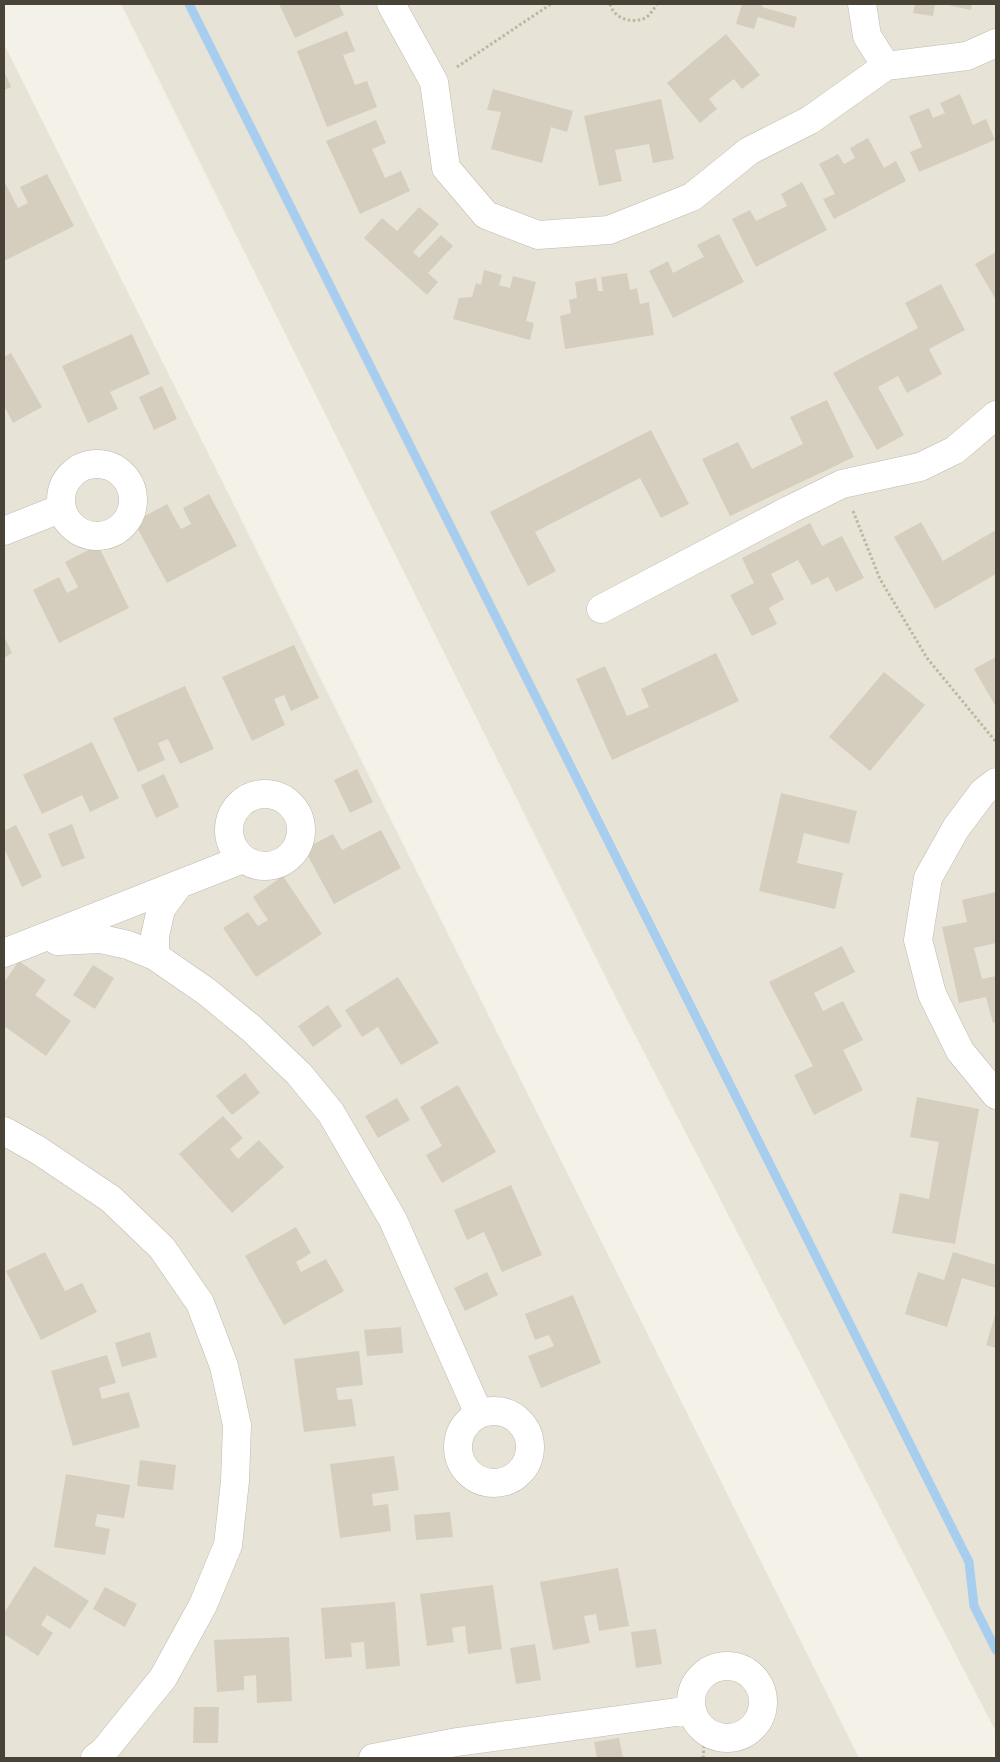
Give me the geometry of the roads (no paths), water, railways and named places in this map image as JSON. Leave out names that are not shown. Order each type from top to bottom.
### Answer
[{"type":"lane","points":[[391,4],[434,82],[446,168],[486,215],[538,235],[609,230],[692,197],[749,151],[810,120],[886,66],[967,56],[996,43]]},
{"type":"lane","points":[[862,4],[867,36],[886,66]]},
{"type":"lane","points":[[601,609],[842,484],[920,467],[956,450],[996,415]]},
{"type":"lane","points":[[4,531],[62,508]]},
{"type":"lane","points":[[996,782],[983,792],[956,828],[928,878],[918,940],[932,994],[960,1051],[996,1096]]},
{"type":"lane","points":[[11,950],[243,859]]},
{"type":"lane","points":[[155,956],[155,936],[160,909],[178,886]]},
{"type":"lane","points":[[11,950],[59,940],[101,939],[128,945],[155,956],[207,992],[252,1029],[299,1074],[331,1112],[393,1220],[479,1414]]},
{"type":"lane","points":[[4,1131],[38,1150],[111,1199],[162,1248],[200,1303],[224,1366],[237,1425],[235,1481],[228,1545],[203,1605],[163,1678],[106,1756]]},
{"type":"lane","points":[[373,1758],[457,1742],[698,1720]]},
{"type":"waterway","points":[[189,4],[969,1562],[974,1606],[996,1650]]}]
